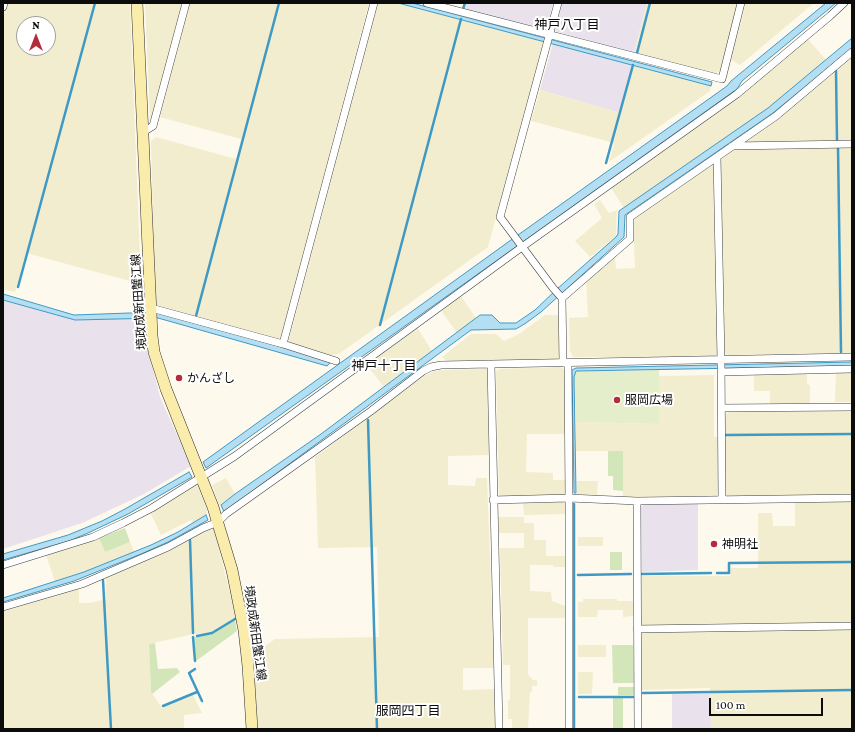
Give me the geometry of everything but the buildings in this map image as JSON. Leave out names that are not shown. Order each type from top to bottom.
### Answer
[{"type":"main road","name":"境政成新田蟹江線","points":[[137,3],[154,352],[218,522],[235,582],[243,624],[248,666],[252,729]]},
{"type":"street","points":[[3,7],[4,3]]},
{"type":"street","points":[[143,132],[153,126],[186,3]]},
{"type":"street","points":[[283,344],[374,3]]},
{"type":"street","points":[[427,3],[549,38],[722,79],[741,3]]},
{"type":"street","points":[[558,3],[500,218],[561,297],[566,363],[569,498],[569,729]]},
{"type":"street","points":[[3,565],[93,537],[152,508],[235,456],[521,246],[737,94],[844,3]]},
{"type":"street","points":[[561,297],[630,239],[630,217],[776,116],[852,52]]},
{"type":"street","points":[[733,146],[852,144]]},
{"type":"street","points":[[716,157],[721,360],[722,499]]},
{"type":"street","points":[[151,308],[283,344],[336,361]]},
{"type":"street","points":[[3,607],[82,584],[168,547],[203,528],[218,522],[226,514],[371,411],[423,371],[431,367],[441,365],[852,357]]},
{"type":"street","points":[[491,365],[499,729]]},
{"type":"street","points":[[721,372],[852,369]]},
{"type":"street","points":[[721,408],[852,407]]},
{"type":"street","points":[[493,500],[569,498],[637,501],[852,498]]},
{"type":"street","points":[[637,501],[638,729]]},
{"type":"street","points":[[638,628],[852,626]]},
{"type":"shaded area","points":[[7,3],[130,3],[141,284],[26,253],[15,292],[3,289],[3,18]]},
{"type":"shaded area","points":[[145,3],[182,3],[152,120],[150,120]]},
{"type":"shaded area","points":[[190,3],[369,3],[280,341],[163,308],[155,304],[151,141],[156,137],[236,159],[241,139],[160,117]]},
{"type":"shaded area","points":[[378,3],[398,3],[544,41],[488,247],[339,354],[330,355],[288,343]]},
{"type":"shaded area","points":[[466,3],[553,3],[546,31],[464,10]]},
{"type":"shaded area","points":[[562,3],[647,3],[634,53],[555,31]]},
{"type":"shaded area","points":[[647,3],[738,3],[720,71],[714,74],[634,53]]},
{"type":"shaded area","points":[[746,3],[814,3],[740,65],[731,60]]},
{"type":"shaded area","points":[[808,39],[826,60],[768,108],[624,208],[611,188]]},
{"type":"shaded area","points":[[553,43],[634,65],[621,113],[540,90]]},
{"type":"shaded area","points":[[852,55],[852,142],[741,145],[778,118]]},
{"type":"shaded area","points":[[634,65],[711,86],[710,91],[609,162],[614,143],[531,121],[540,90],[621,113]]},
{"type":"shaded area","points":[[852,146],[852,353],[727,355],[725,353],[720,160],[734,149]]},
{"type":"shaded area","points":[[710,165],[713,165],[717,354],[714,357],[573,357],[570,351],[569,318],[588,317],[586,281],[615,257],[616,269],[635,268],[633,219]]},
{"type":"shaded area","points":[[600,200],[609,213],[617,210],[616,234],[615,237],[590,257],[575,241],[602,218],[594,204]]},
{"type":"shaded area","points":[[460,295],[476,318],[457,333],[440,309]]},
{"type":"shaded area","points":[[3,300],[75,320],[142,318],[146,341],[160,397],[191,466],[144,494],[82,523],[3,549]]},
{"type":"shaded area","points":[[545,315],[559,315],[560,356],[556,359],[447,361],[442,357],[471,334],[496,334],[504,341],[519,334]]},
{"type":"shaded area","points":[[417,327],[432,351],[384,387],[366,364]]},
{"type":"shaded area","points":[[560,367],[565,370],[566,434],[527,434],[526,472],[553,473],[553,480],[567,480],[566,491],[564,495],[501,497],[499,495],[496,371],[500,369]]},
{"type":"shaded area","points":[[487,369],[489,455],[448,456],[448,485],[475,486],[476,478],[487,478],[494,668],[463,668],[463,690],[494,689],[495,729],[258,729],[253,655],[275,639],[379,637],[377,547],[318,548],[315,457],[424,376],[441,370]]},
{"type":"shaded area","points":[[836,370],[852,371],[852,402],[835,402]]},
{"type":"shaded area","points":[[807,371],[807,384],[810,385],[810,404],[770,405],[770,391],[754,391],[754,373]]},
{"type":"shaded area","points":[[714,375],[714,437],[718,437],[719,492],[716,496],[623,497],[623,451],[576,451],[576,422],[658,424],[659,376]]},
{"type":"shaded area","points":[[852,411],[852,495],[727,497],[725,494],[725,415],[728,412]]},
{"type":"shaded area","points":[[226,478],[235,494],[219,505],[212,485]]},
{"type":"shaded area","points":[[577,481],[598,481],[597,495],[577,494]]},
{"type":"shaded area","points":[[197,484],[207,510],[206,515],[193,523],[191,520],[161,535],[150,512]]},
{"type":"shaded area","points":[[563,502],[566,504],[566,514],[524,515],[523,503]]},
{"type":"shaded area","points":[[795,502],[852,502],[852,624],[643,626],[641,623],[640,576],[730,576],[730,568],[758,568],[758,513],[772,513],[773,526],[795,526]]},
{"type":"shaded area","points":[[644,504],[698,504],[698,570],[642,572],[641,507]]},
{"type":"shaded area","points":[[498,517],[524,517],[524,523],[534,523],[534,540],[546,540],[546,556],[565,556],[565,567],[554,567],[553,565],[530,565],[530,591],[551,592],[552,601],[565,606],[565,618],[528,618],[528,674],[533,680],[537,680],[537,686],[532,686],[532,692],[530,692],[528,729],[512,729],[512,719],[508,719],[508,700],[510,700],[510,665],[503,665],[500,548],[524,548],[524,533],[499,533]]},
{"type":"shaded area","points":[[214,529],[235,618],[211,632],[189,635],[149,644],[151,692],[162,708],[193,695],[202,713],[184,715],[184,729],[3,729],[3,611],[79,588],[79,603],[90,603],[106,599],[106,577],[203,531]]},
{"type":"shaded area","points":[[578,537],[603,537],[603,546],[578,546]]},
{"type":"shaded area","points":[[99,538],[105,552],[130,542],[134,552],[55,582],[46,555]]},
{"type":"shaded area","points":[[583,599],[617,599],[617,601],[633,601],[633,616],[623,617],[623,610],[598,610],[597,617],[578,617],[578,602],[583,602]]},
{"type":"shaded area","points":[[852,629],[852,729],[711,729],[710,688],[641,690],[642,632]]},
{"type":"shaded area","points":[[578,645],[606,645],[606,657],[578,657]]},
{"type":"shaded area","points":[[578,672],[593,672],[592,694],[578,694]]},
{"type":"shaded area","points":[[672,694],[710,694],[711,729],[672,729]]},
{"type":"green space","name":"服岡広場","points":[[659,370],[659,424],[576,422],[574,377],[576,371]]},
{"type":"green space","points":[[608,451],[623,451],[623,491],[613,490],[613,476],[608,476]]},
{"type":"green space","points":[[125,528],[130,542],[105,552],[99,538]]},
{"type":"green space","points":[[610,552],[622,552],[622,570],[610,570]]},
{"type":"green space","points":[[235,620],[237,631],[196,661],[194,637],[212,634]]},
{"type":"green space","points":[[155,643],[158,669],[177,668],[180,672],[152,694],[149,644]]},
{"type":"green space","points":[[612,645],[633,645],[634,683],[613,683]]},
{"type":"green space","points":[[618,687],[634,687],[634,695],[618,695]]},
{"type":"green space","points":[[613,698],[623,698],[623,729],[613,729]]},
{"type":"water","points":[[398,3],[412,3],[712,82],[711,86]]},
{"type":"water","points":[[826,3],[836,3],[742,81],[737,89],[206,468],[203,462],[727,86],[731,81]]},
{"type":"water","points":[[852,38],[852,48],[773,113],[625,215],[624,237],[541,312],[516,329],[471,330],[224,512],[221,505],[235,494],[321,434],[480,315],[492,315],[500,323],[516,323],[535,310],[616,237],[618,234],[619,211],[768,108]]},
{"type":"water","points":[[3,294],[74,315],[157,312],[332,361],[327,366],[158,318],[75,320],[3,300]]},
{"type":"water","points":[[852,362],[852,366],[576,371],[574,377],[576,493],[574,493],[572,370],[576,368]]},
{"type":"water","points":[[189,472],[192,477],[128,514],[88,533],[69,541],[3,560],[3,554],[68,535],[102,521]]},
{"type":"water","points":[[206,515],[208,520],[168,542],[141,554],[74,581],[3,602],[3,598],[84,572],[151,545],[178,532]]},
{"type":"waterway","points":[[18,287],[95,3]]},
{"type":"waterway","points":[[196,316],[279,3]]},
{"type":"waterway","points":[[463,9],[465,3]]},
{"type":"waterway","points":[[637,53],[650,3]]},
{"type":"waterway","points":[[380,325],[461,19]]},
{"type":"waterway","points":[[606,163],[633,65]]},
{"type":"waterway","points":[[836,71],[837,141]]},
{"type":"waterway","points":[[838,147],[841,352]]},
{"type":"waterway","points":[[368,420],[377,729]]},
{"type":"waterway","points":[[726,435],[852,434]]},
{"type":"waterway","points":[[574,504],[574,729]]},
{"type":"waterway","points":[[190,540],[193,633]]},
{"type":"waterway","points":[[717,573],[729,573],[729,563],[852,562]]},
{"type":"waterway","points":[[641,574],[711,573]]},
{"type":"waterway","points":[[578,575],[631,574]]},
{"type":"waterway","points":[[103,580],[111,729]]},
{"type":"waterway","points":[[197,636],[212,633],[235,619]]},
{"type":"waterway","points":[[193,637],[195,661]]},
{"type":"waterway","points":[[195,669],[189,673],[202,701]]},
{"type":"waterway","points":[[643,693],[852,690]]},
{"type":"waterway","points":[[163,706],[197,692]]},
{"type":"waterway","points":[[579,697],[633,697]]},
{"type":"place","name":"かんざし","points":[[179,378]]},
{"type":"place","name":"服岡広場","points":[[617,400]]},
{"type":"place","name":"神明社","points":[[714,544]]},
{"type":"district","name":"神戸八丁目","points":[[567,25]]},
{"type":"district","name":"神戸十丁目","points":[[384,366]]},
{"type":"district","name":"服岡四丁目","points":[[408,711]]}]
